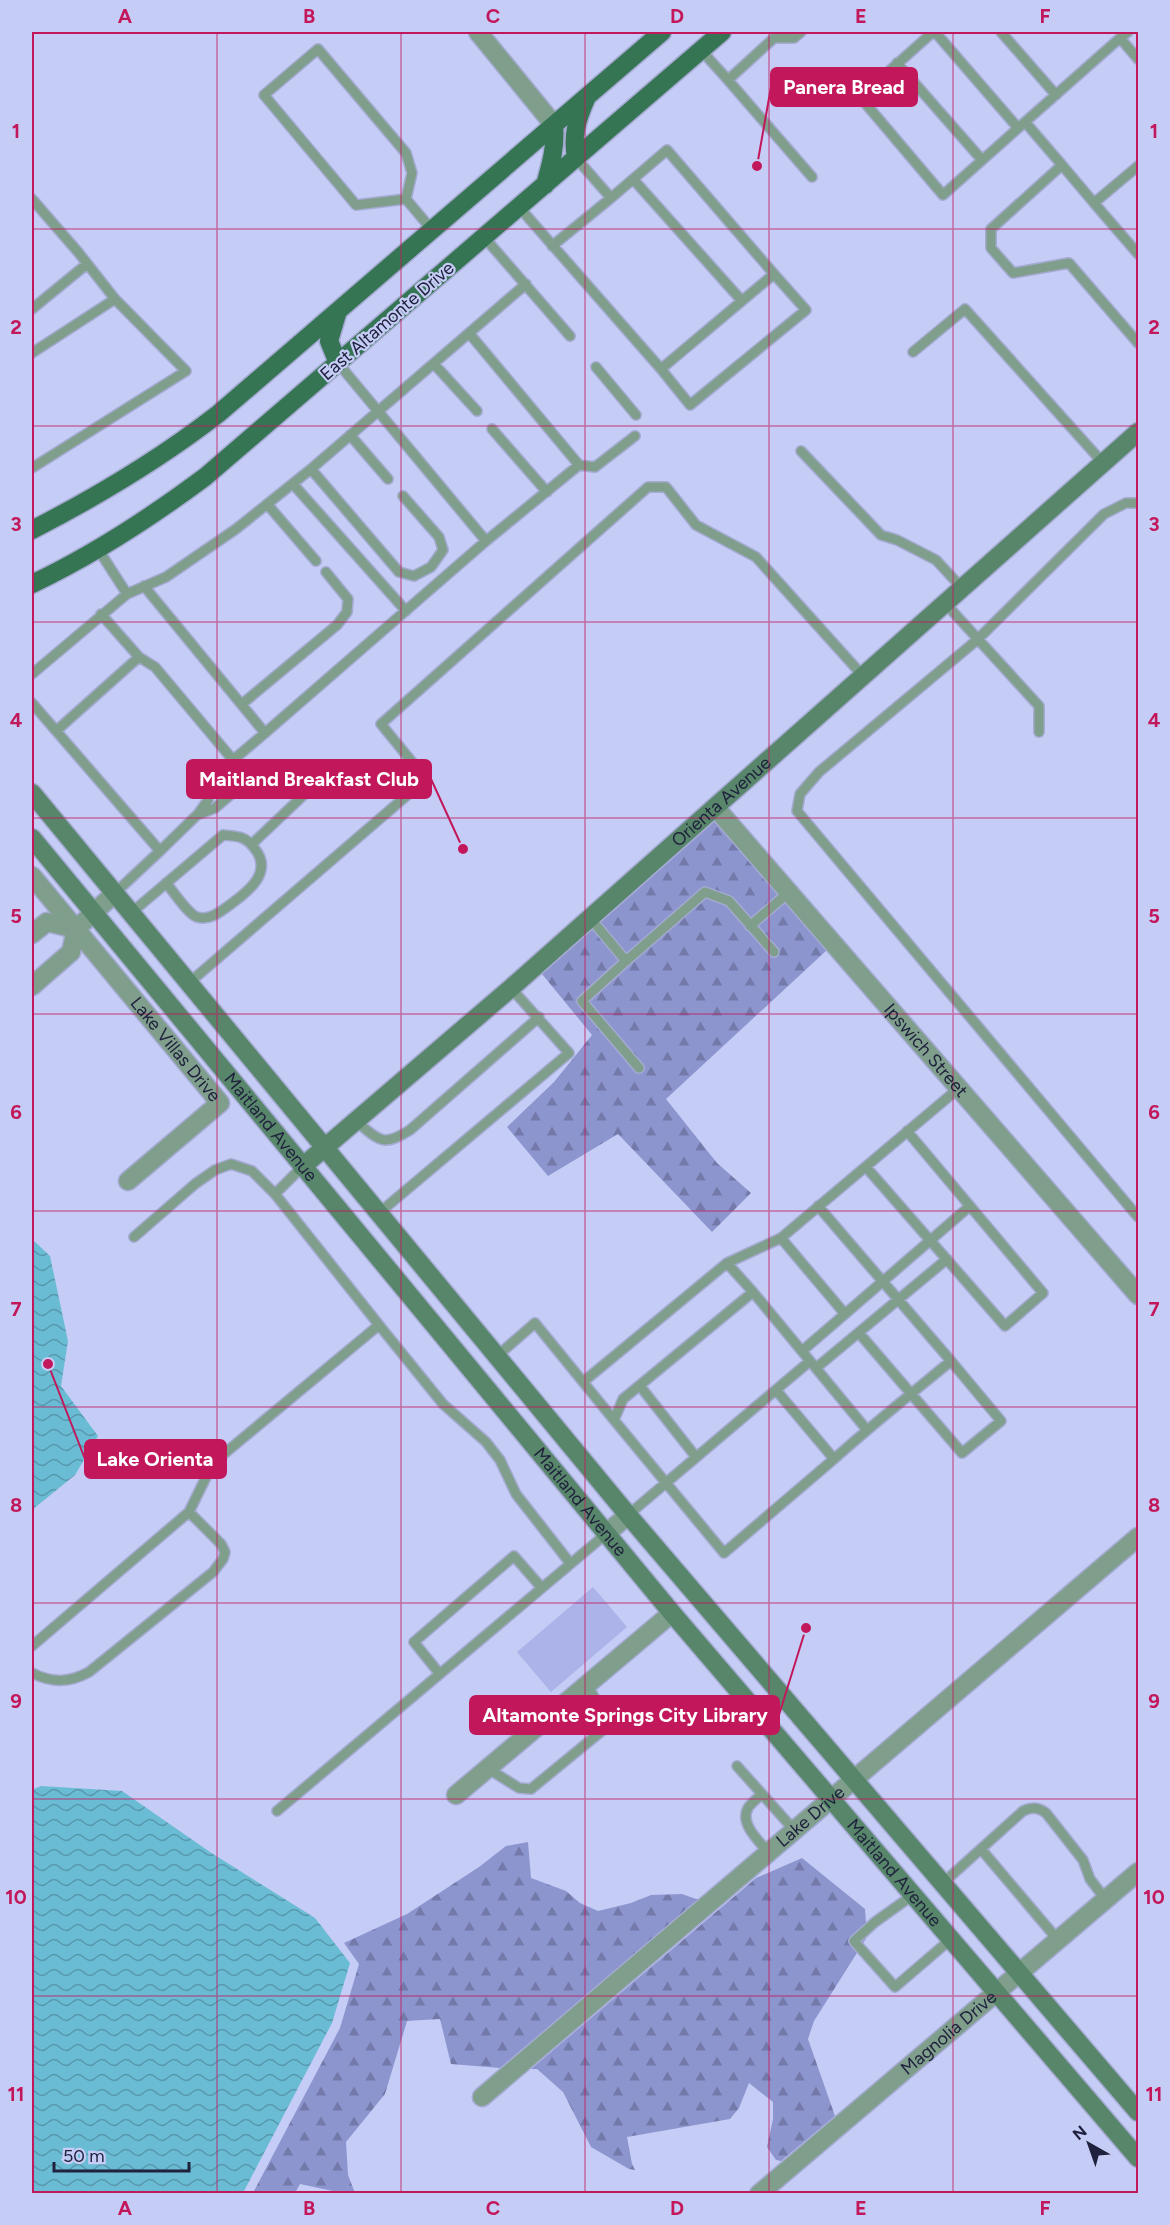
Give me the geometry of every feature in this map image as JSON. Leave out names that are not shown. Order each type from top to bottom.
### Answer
[{"type":"main road","points":[[32,530],[96,496],[167,452],[218,414],[662,32]]},
{"type":"main road","name":"East Altamonte Drive","points":[[32,584],[98,549],[154,514],[205,477],[722,32]]},
{"type":"main road","points":[[576,158],[574,146],[577,121],[589,95]]},
{"type":"main road","points":[[544,185],[554,155],[556,140],[554,125]]},
{"type":"main road","points":[[338,311],[329,341],[338,363]]},
{"type":"main road","name":"Orienta Avenue","points":[[302,1167],[511,988],[1138,432]]},
{"type":"main road","name":"Maitland Avenue","points":[[32,793],[628,1515],[1138,2112]]},
{"type":"main road","name":"Maitland Avenue","points":[[32,838],[672,1613],[1138,2158]]},
{"type":"street","points":[[478,32],[554,125]]},
{"type":"street","name":"Ipswich Street","points":[[715,807],[1138,1295]]},
{"type":"street","name":"Lake Villas Drive","points":[[32,876],[220,1103],[128,1181]]},
{"type":"street","points":[[32,986],[71,952],[76,930],[115,893]]},
{"type":"street","points":[[32,934],[47,922],[76,930]]},
{"type":"street","points":[[606,1534],[628,1515]]},
{"type":"street","name":"Lake Drive","points":[[482,2097],[1138,1537]]},
{"type":"street","points":[[456,1795],[672,1613]]},
{"type":"street","name":"Magnolia Drive","points":[[759,2193],[1138,1872]]},
{"type":"lane","points":[[728,80],[774,38],[794,38],[801,32]]},
{"type":"lane","points":[[1138,59],[1124,35],[1056,94],[1022,125],[943,195],[860,97],[934,32],[1022,125],[1062,165],[1138,254]]},
{"type":"lane","points":[[1001,32],[1056,94]]},
{"type":"lane","points":[[318,49],[406,153],[412,173],[406,199],[356,205],[264,95],[318,49]]},
{"type":"lane","points":[[701,50],[812,177]]},
{"type":"lane","points":[[897,63],[982,160]]},
{"type":"lane","points":[[519,207],[552,246],[661,369],[690,405],[806,310],[667,150],[552,246]]},
{"type":"lane","points":[[576,158],[611,198]]},
{"type":"lane","points":[[1062,165],[991,230],[991,248],[1012,273],[1069,263],[1138,343]]},
{"type":"lane","points":[[1094,203],[1138,166]]},
{"type":"lane","points":[[633,179],[742,301]]},
{"type":"lane","points":[[32,199],[115,299],[186,371],[32,468]]},
{"type":"lane","points":[[406,199],[432,230]]},
{"type":"lane","points":[[484,237],[570,336]]},
{"type":"lane","points":[[32,309],[87,264]]},
{"type":"lane","points":[[661,369],[774,274]]},
{"type":"lane","points":[[32,674],[100,614],[127,594],[166,577],[236,529],[311,470],[526,285]]},
{"type":"lane","points":[[32,353],[115,299]]},
{"type":"lane","points":[[913,352],[965,309],[1104,464]]},
{"type":"lane","points":[[470,333],[579,465],[595,467],[635,436]]},
{"type":"lane","points":[[338,363],[486,541]]},
{"type":"lane","points":[[434,364],[477,411]]},
{"type":"lane","points":[[596,367],[636,415]]},
{"type":"lane","points":[[492,429],[547,492]]},
{"type":"lane","points":[[350,435],[388,479]]},
{"type":"lane","points":[[801,451],[881,536],[897,540],[936,560],[962,588]]},
{"type":"lane","points":[[233,760],[486,541],[579,465]]},
{"type":"lane","points":[[311,470],[399,573],[414,576],[431,567],[443,550],[439,537],[404,496]]},
{"type":"lane","points":[[293,484],[406,611]]},
{"type":"lane","points":[[190,982],[426,779],[381,724],[648,487],[666,487],[696,525],[756,557],[863,676]]},
{"type":"lane","points":[[1138,503],[1126,503],[1104,514],[977,640],[819,772],[800,794],[797,811],[1138,1217]]},
{"type":"lane","points":[[267,504],[316,561]]},
{"type":"lane","points":[[98,549],[127,594]]},
{"type":"lane","points":[[242,704],[337,625],[347,612],[348,599],[326,572]]},
{"type":"lane","points":[[144,586],[266,733]]},
{"type":"lane","points":[[945,603],[1039,706],[1039,732]]},
{"type":"lane","points":[[100,614],[139,657],[155,667],[236,762],[235,790],[215,808],[197,815]]},
{"type":"lane","points":[[56,731],[139,657]]},
{"type":"lane","points":[[32,703],[160,851]]},
{"type":"lane","points":[[225,786],[237,773]]},
{"type":"lane","points":[[252,844],[310,789]]},
{"type":"lane","points":[[115,893],[197,815],[208,800]]},
{"type":"lane","points":[[131,913],[166,883],[223,835],[242,836],[252,844],[261,857],[262,867],[258,879],[251,888],[212,917],[194,916],[166,883]]},
{"type":"lane","points":[[639,1068],[582,1001],[705,892],[729,901],[774,952]]},
{"type":"lane","points":[[750,926],[789,892]]},
{"type":"lane","points":[[590,918],[626,961]]},
{"type":"lane","points":[[379,1213],[569,1053],[511,988]]},
{"type":"lane","points":[[357,1122],[377,1139],[386,1142],[395,1140],[410,1130],[539,1017]]},
{"type":"lane","points":[[584,1382],[728,1263],[781,1238],[959,1088]]},
{"type":"lane","points":[[866,1167],[1005,1326],[1043,1293],[907,1131]]},
{"type":"lane","points":[[134,1237],[195,1184],[215,1170],[231,1164],[252,1171],[275,1194],[443,1404],[486,1442],[500,1460],[516,1494],[570,1563]]},
{"type":"lane","points":[[275,1194],[302,1167]]},
{"type":"lane","points":[[818,1206],[1001,1421],[963,1453],[859,1333]]},
{"type":"lane","points":[[802,1351],[970,1206]]},
{"type":"lane","points":[[781,1238],[845,1314]]},
{"type":"lane","points":[[628,1515],[776,1390],[859,1333],[947,1259]]},
{"type":"lane","points":[[728,1263],[867,1430]]},
{"type":"lane","points":[[614,1420],[624,1399],[753,1292]]},
{"type":"lane","points":[[496,1357],[535,1323],[724,1553],[951,1361]]},
{"type":"lane","points":[[32,1646],[189,1512],[213,1463],[379,1325]]},
{"type":"lane","points":[[640,1386],[696,1457]]},
{"type":"lane","points":[[776,1390],[834,1459]]},
{"type":"lane","points":[[32,1673],[42,1678],[63,1682],[76,1679],[89,1672],[199,1586],[213,1572],[223,1559],[225,1552],[221,1544],[189,1512]]},
{"type":"lane","points":[[277,1811],[439,1672],[606,1534]]},
{"type":"lane","points":[[439,1672],[414,1642],[514,1556],[541,1587]]},
{"type":"lane","points":[[487,1768],[519,1788],[531,1789],[593,1739],[609,1725],[587,1684]]},
{"type":"lane","points":[[737,1766],[795,1831]]},
{"type":"lane","points":[[762,1794],[748,1809],[746,1820],[751,1832],[769,1853]]},
{"type":"lane","points":[[943,1883],[1023,1811],[1029,1808],[1039,1808],[1046,1813],[1083,1860],[1090,1879],[1106,1900]]},
{"type":"lane","points":[[981,1849],[1058,1940]]},
{"type":"lane","points":[[913,1895],[874,1922],[854,1941],[895,1987],[951,1939]]},
{"type":"green space","points":[[715,821],[827,950],[666,1099],[717,1163],[751,1193],[712,1232],[618,1134],[548,1176],[507,1127],[554,1082],[592,1035],[542,974]]},
{"type":"green space","points":[[528,1842],[531,1878],[566,1891],[580,1903],[598,1911],[631,1903],[651,1895],[682,1894],[699,1900],[500,2068],[451,2064],[440,2019],[407,2021],[385,2094],[346,2142],[348,2175],[355,2193],[342,2193],[300,2184],[295,2193],[253,2193],[340,2028],[359,1964],[344,1943],[407,1914],[479,1867],[506,1846]]},
{"type":"green space","points":[[802,1858],[865,1909],[867,1937],[814,2021],[808,2039],[835,2116],[781,2161],[776,2160],[767,2147],[773,2119],[773,2102],[749,2083],[739,2108],[730,2119],[627,2137],[635,2170],[629,2169],[591,2147],[563,2092],[537,2069],[531,2069],[756,1878]]},
{"type":"shaded area","points":[[593,1587],[627,1627],[551,1692],[517,1652]]},
{"type":"water","points":[[32,1239],[50,1256],[68,1341],[61,1386],[98,1436],[75,1475],[32,1510]]},
{"type":"water","points":[[41,1786],[122,1791],[210,1852],[315,1918],[350,1963],[332,2023],[243,2193],[32,2193],[32,1790]]},
{"type":"place","name":"Panera Bread","points":[[757,166]]},
{"type":"place","name":"Maitland Breakfast Club","points":[[463,849]]},
{"type":"place","name":"Lake Orienta","points":[[48,1364]]},
{"type":"place","name":"Altamonte Springs City Library","points":[[806,1628]]}]
